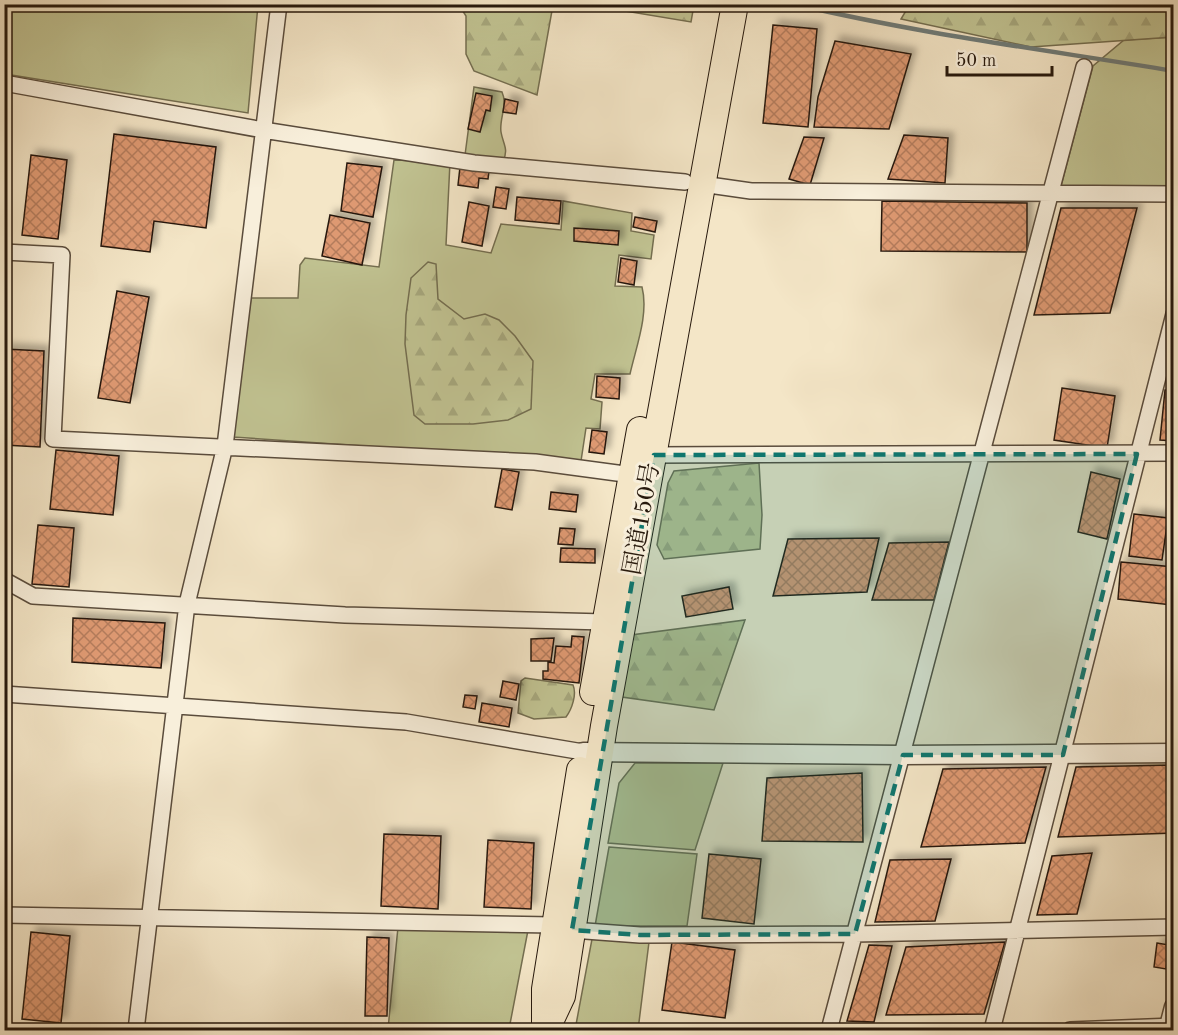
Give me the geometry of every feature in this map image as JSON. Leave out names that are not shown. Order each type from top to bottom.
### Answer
[{"type":"highway","name":"国道150号","points":[[546,1030],[562,996],[563,927],[592,752],[654,455],[694,183],[717,4]]},
{"type":"highway","name":"国道150号","points":[[592,752],[605,622],[632,475],[694,183],[735,4]]},
{"type":"street","points":[[136,1030],[187,604],[225,446],[279,4]]},
{"type":"street","points":[[830,1030],[980,454],[1084,67]]},
{"type":"street","points":[[4,83],[263,130],[474,163],[751,190],[1173,194]]},
{"type":"street","points":[[4,252],[62,255],[53,439],[535,462],[632,475]]},
{"type":"street","points":[[992,1030],[1173,314]]},
{"type":"street","points":[[654,455],[1173,453]]},
{"type":"street","points":[[4,580],[33,596],[345,615],[605,622]]},
{"type":"street","points":[[4,694],[406,723],[592,752],[903,755],[1173,753]]},
{"type":"street","points":[[4,915],[563,927],[640,935],[1017,932],[1173,927]]},
{"type":"street","points":[[1070,1030],[1170,1028],[1173,1007]]},
{"type":"highlighted area","points":[[1137,454],[1063,755],[903,755],[855,934],[640,935],[572,930],[654,455]]},
{"type":"green space","points":[[694,4],[691,22],[589,5]]},
{"type":"green space","points":[[910,4],[1173,5],[1173,37],[1031,47],[901,19]]},
{"type":"green space","points":[[4,5],[258,5],[248,113],[5,74]]},
{"type":"green space","points":[[459,5],[553,5],[537,95],[474,71],[466,54],[466,16]]},
{"type":"green space","points":[[1173,37],[1173,187],[1061,186],[1093,66],[1124,40]]},
{"type":"green space","points":[[474,87],[502,92],[504,97],[501,132],[506,150],[503,161],[465,155]]},
{"type":"green space","points":[[394,160],[450,162],[446,245],[491,253],[501,224],[561,230],[563,201],[632,213],[631,231],[654,235],[651,259],[619,255],[615,286],[642,287],[644,308],[641,330],[630,374],[595,374],[591,399],[602,402],[600,429],[586,428],[581,461],[233,437],[251,298],[298,298],[300,265],[305,258],[379,267]]},
{"type":"green space","points":[[428,262],[436,264],[438,299],[464,319],[485,314],[499,320],[515,336],[533,361],[531,409],[508,420],[473,424],[425,424],[414,415],[405,344],[406,315],[411,278]]},
{"type":"green space","points":[[759,463],[762,515],[760,549],[664,559],[657,545],[668,483],[674,471]]},
{"type":"green space","points":[[745,620],[714,710],[622,697],[631,635]]},
{"type":"green space","points":[[525,678],[573,685],[573,701],[566,717],[534,719],[518,713],[521,681]]},
{"type":"green space","points":[[635,763],[723,763],[695,850],[608,843],[619,783]]},
{"type":"green space","points":[[609,847],[697,854],[687,926],[595,926]]},
{"type":"green space","points":[[529,925],[510,1024],[388,1029],[398,927]]},
{"type":"green space","points":[[592,939],[649,942],[638,1030],[575,1030]]},
{"type":"building","points":[[773,25],[817,29],[808,127],[763,123]]},
{"type":"building","points":[[835,41],[911,54],[889,129],[814,127],[818,97]]},
{"type":"building","points":[[476,93],[492,96],[490,111],[486,110],[480,132],[468,129]]},
{"type":"building","points":[[505,99],[518,102],[516,114],[503,112]]},
{"type":"building","points":[[114,134],[216,147],[206,228],[154,221],[150,252],[101,246]]},
{"type":"building","points":[[904,135],[948,138],[945,183],[888,179]]},
{"type":"building","points":[[804,137],[824,138],[810,185],[789,179]]},
{"type":"building","points":[[31,155],[67,160],[58,239],[22,235]]},
{"type":"building","points":[[347,163],[382,167],[373,217],[341,211]]},
{"type":"building","points":[[460,167],[489,171],[488,179],[479,178],[478,188],[458,185]]},
{"type":"building","points":[[496,187],[509,189],[506,209],[493,207]]},
{"type":"building","points":[[517,197],[561,201],[559,224],[515,220]]},
{"type":"building","points":[[882,201],[1027,203],[1027,252],[881,251]]},
{"type":"building","points":[[469,202],[489,206],[482,246],[462,242]]},
{"type":"building","points":[[1061,208],[1137,208],[1110,313],[1034,315]]},
{"type":"building","points":[[330,215],[370,223],[362,265],[322,256]]},
{"type":"building","points":[[635,217],[657,221],[655,232],[633,227]]},
{"type":"building","points":[[574,228],[619,231],[618,245],[574,241]]},
{"type":"building","points":[[621,258],[637,261],[634,285],[618,282]]},
{"type":"building","points":[[117,291],[149,297],[130,403],[98,398]]},
{"type":"building","points":[[4,349],[44,351],[40,447],[4,445]]},
{"type":"building","points":[[597,376],[620,378],[619,399],[596,397]]},
{"type":"building","points":[[1062,388],[1115,396],[1107,448],[1054,440]]},
{"type":"building","points":[[1165,390],[1174,390],[1174,441],[1160,440]]},
{"type":"building","points":[[592,430],[607,432],[604,454],[589,452]]},
{"type":"building","points":[[56,450],[119,456],[113,515],[50,509]]},
{"type":"building","points":[[502,469],[519,472],[512,510],[495,507]]},
{"type":"building","points":[[1091,472],[1120,479],[1107,539],[1078,532]]},
{"type":"building","points":[[551,492],[578,495],[576,512],[549,509]]},
{"type":"building","points":[[1134,514],[1168,518],[1162,560],[1129,556]]},
{"type":"building","points":[[38,525],[74,528],[69,587],[32,584]]},
{"type":"building","points":[[560,528],[575,529],[573,545],[558,544]]},
{"type":"building","points":[[879,538],[867,592],[773,596],[788,539]]},
{"type":"building","points":[[949,542],[934,600],[872,600],[889,543]]},
{"type":"building","points":[[561,548],[595,549],[595,563],[560,562]]},
{"type":"building","points":[[1121,562],[1174,567],[1172,605],[1118,599]]},
{"type":"building","points":[[729,587],[733,609],[686,617],[682,596]]},
{"type":"building","points":[[73,618],[165,623],[161,668],[72,662]]},
{"type":"building","points":[[572,636],[584,637],[579,683],[543,679],[543,671],[548,671],[548,662],[554,663],[556,646],[571,647]]},
{"type":"building","points":[[554,638],[551,661],[531,661],[531,639]]},
{"type":"building","points":[[503,681],[519,684],[516,700],[500,697]]},
{"type":"building","points":[[465,695],[477,696],[475,709],[463,707]]},
{"type":"building","points":[[482,703],[512,708],[509,727],[479,722]]},
{"type":"building","points":[[1174,765],[1174,833],[1058,837],[1076,767]]},
{"type":"building","points":[[1046,767],[1025,843],[921,847],[943,769]]},
{"type":"building","points":[[862,773],[863,842],[762,841],[767,778]]},
{"type":"building","points":[[384,834],[441,836],[438,909],[381,906]]},
{"type":"building","points":[[488,840],[534,843],[531,909],[484,907]]},
{"type":"building","points":[[1092,853],[1077,914],[1037,915],[1052,856]]},
{"type":"building","points":[[709,854],[761,859],[754,924],[702,918]]},
{"type":"building","points":[[951,859],[935,921],[875,922],[890,860]]},
{"type":"building","points":[[31,932],[70,936],[61,1023],[22,1019]]},
{"type":"building","points":[[367,937],[389,938],[387,1016],[365,1016]]},
{"type":"building","points":[[672,942],[735,950],[725,1018],[662,1010]]},
{"type":"building","points":[[1005,942],[984,1014],[886,1015],[906,947]]},
{"type":"building","points":[[1157,943],[1169,945],[1166,969],[1154,967]]},
{"type":"building","points":[[869,945],[892,946],[874,1022],[847,1021]]},
{"type":"waterway","points":[[794,4],[936,33],[1174,71]]}]
